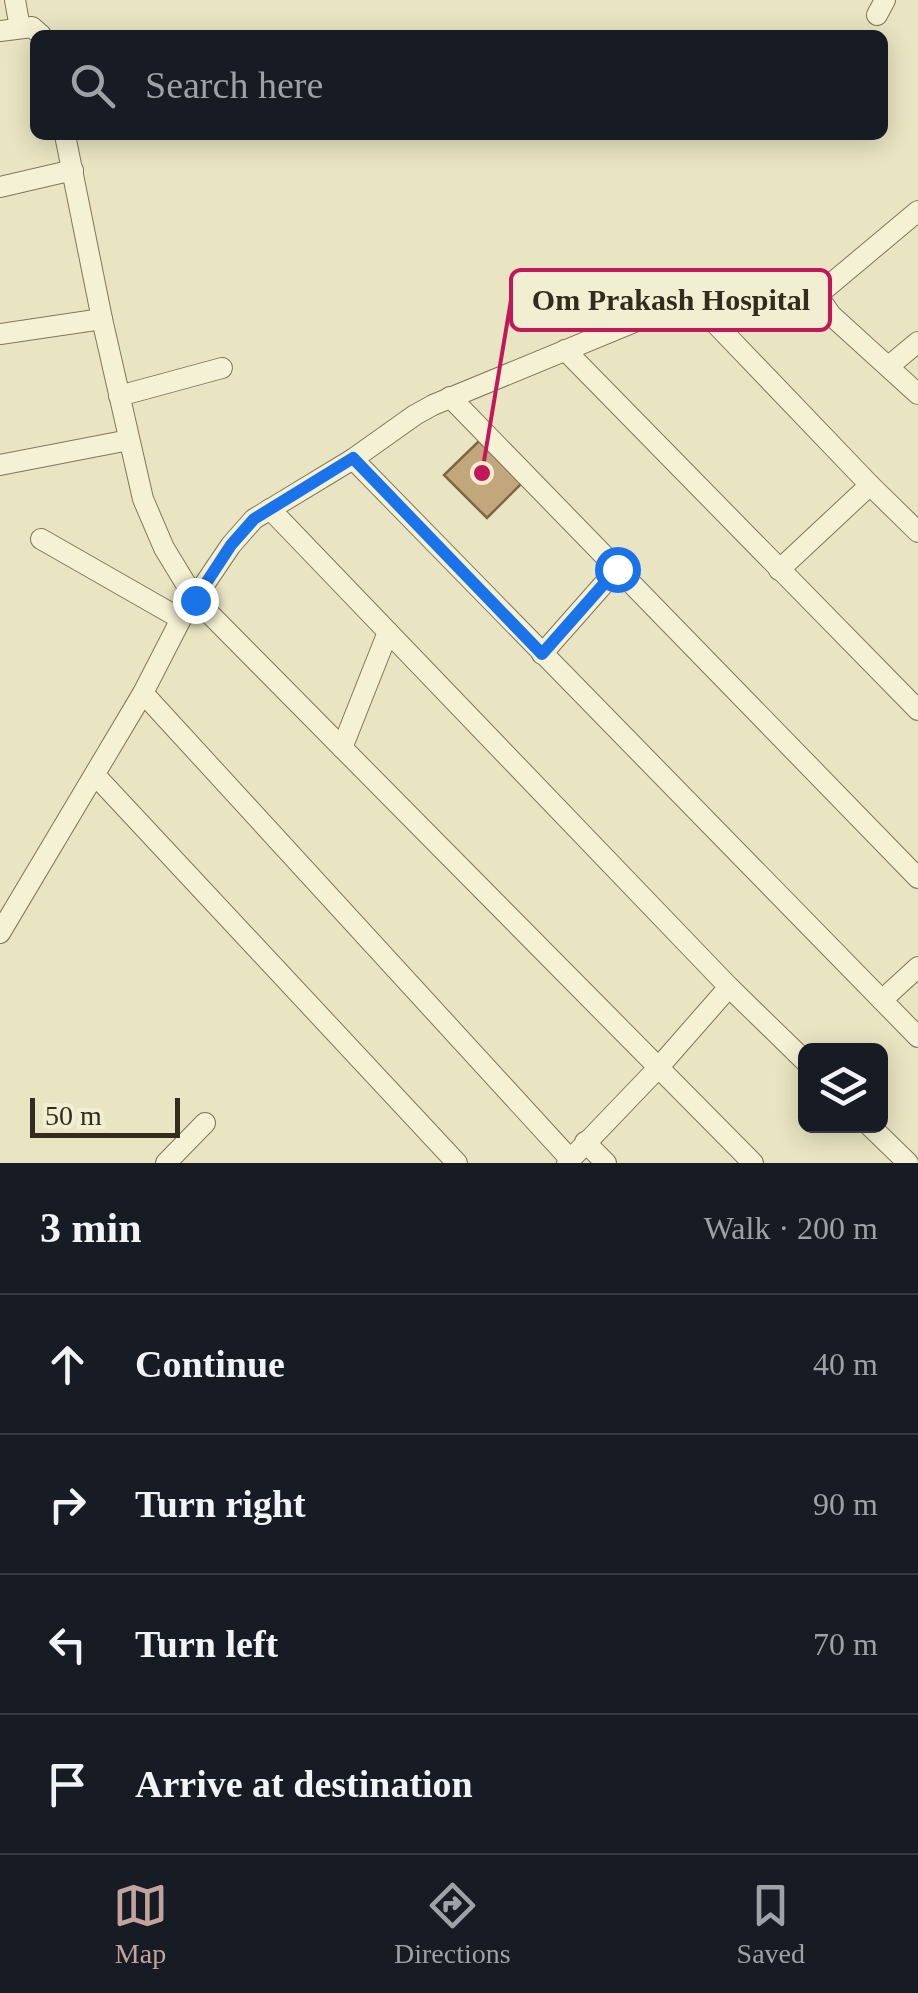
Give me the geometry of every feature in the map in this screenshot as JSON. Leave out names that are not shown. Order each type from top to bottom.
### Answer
[{"type":"street","points":[[14,0],[10,29],[35,30]]},
{"type":"street","points":[[66,140],[143,499],[195,600],[753,1163]]},
{"type":"street","points":[[0,186],[73,170]]},
{"type":"street","points":[[918,211],[820,294],[831,315],[918,394]]},
{"type":"street","points":[[0,933],[143,693],[181,618],[231,545],[254,519],[415,415],[450,397],[656,312],[674,308],[698,310],[918,532]]},
{"type":"street","points":[[0,334],[102,319]]},
{"type":"street","points":[[890,366],[918,342]]},
{"type":"street","points":[[564,350],[918,710]]},
{"type":"street","points":[[119,396],[222,368]]},
{"type":"street","points":[[450,397],[918,878]]},
{"type":"street","points":[[0,464],[129,440]]},
{"type":"street","points":[[353,458],[918,1037]]},
{"type":"street","points":[[778,570],[870,485]]},
{"type":"street","points":[[270,509],[798,1054]]},
{"type":"street","points":[[41,538],[181,618]]},
{"type":"street","points":[[542,654],[617,569]]},
{"type":"street","points":[[342,748],[388,632]]},
{"type":"street","points":[[143,693],[568,1161],[729,987]]},
{"type":"street","points":[[94,775],[457,1163]]},
{"type":"street","points":[[882,1000],[918,968]]},
{"type":"street","points":[[166,1163],[205,1123]]},
{"type":"street","points":[[877,1133],[908,1163]]},
{"type":"street","points":[[585,1142],[606,1163]]},
{"type":"building","points":[[479,441],[522,483],[487,518],[444,475]]},
{"type":"place","name":"Om Prakash Hospital","points":[[482,473]]},
{"type":"route","points":[[195,600],[231,545],[254,519],[353,458],[542,654],[617,569]]}]
